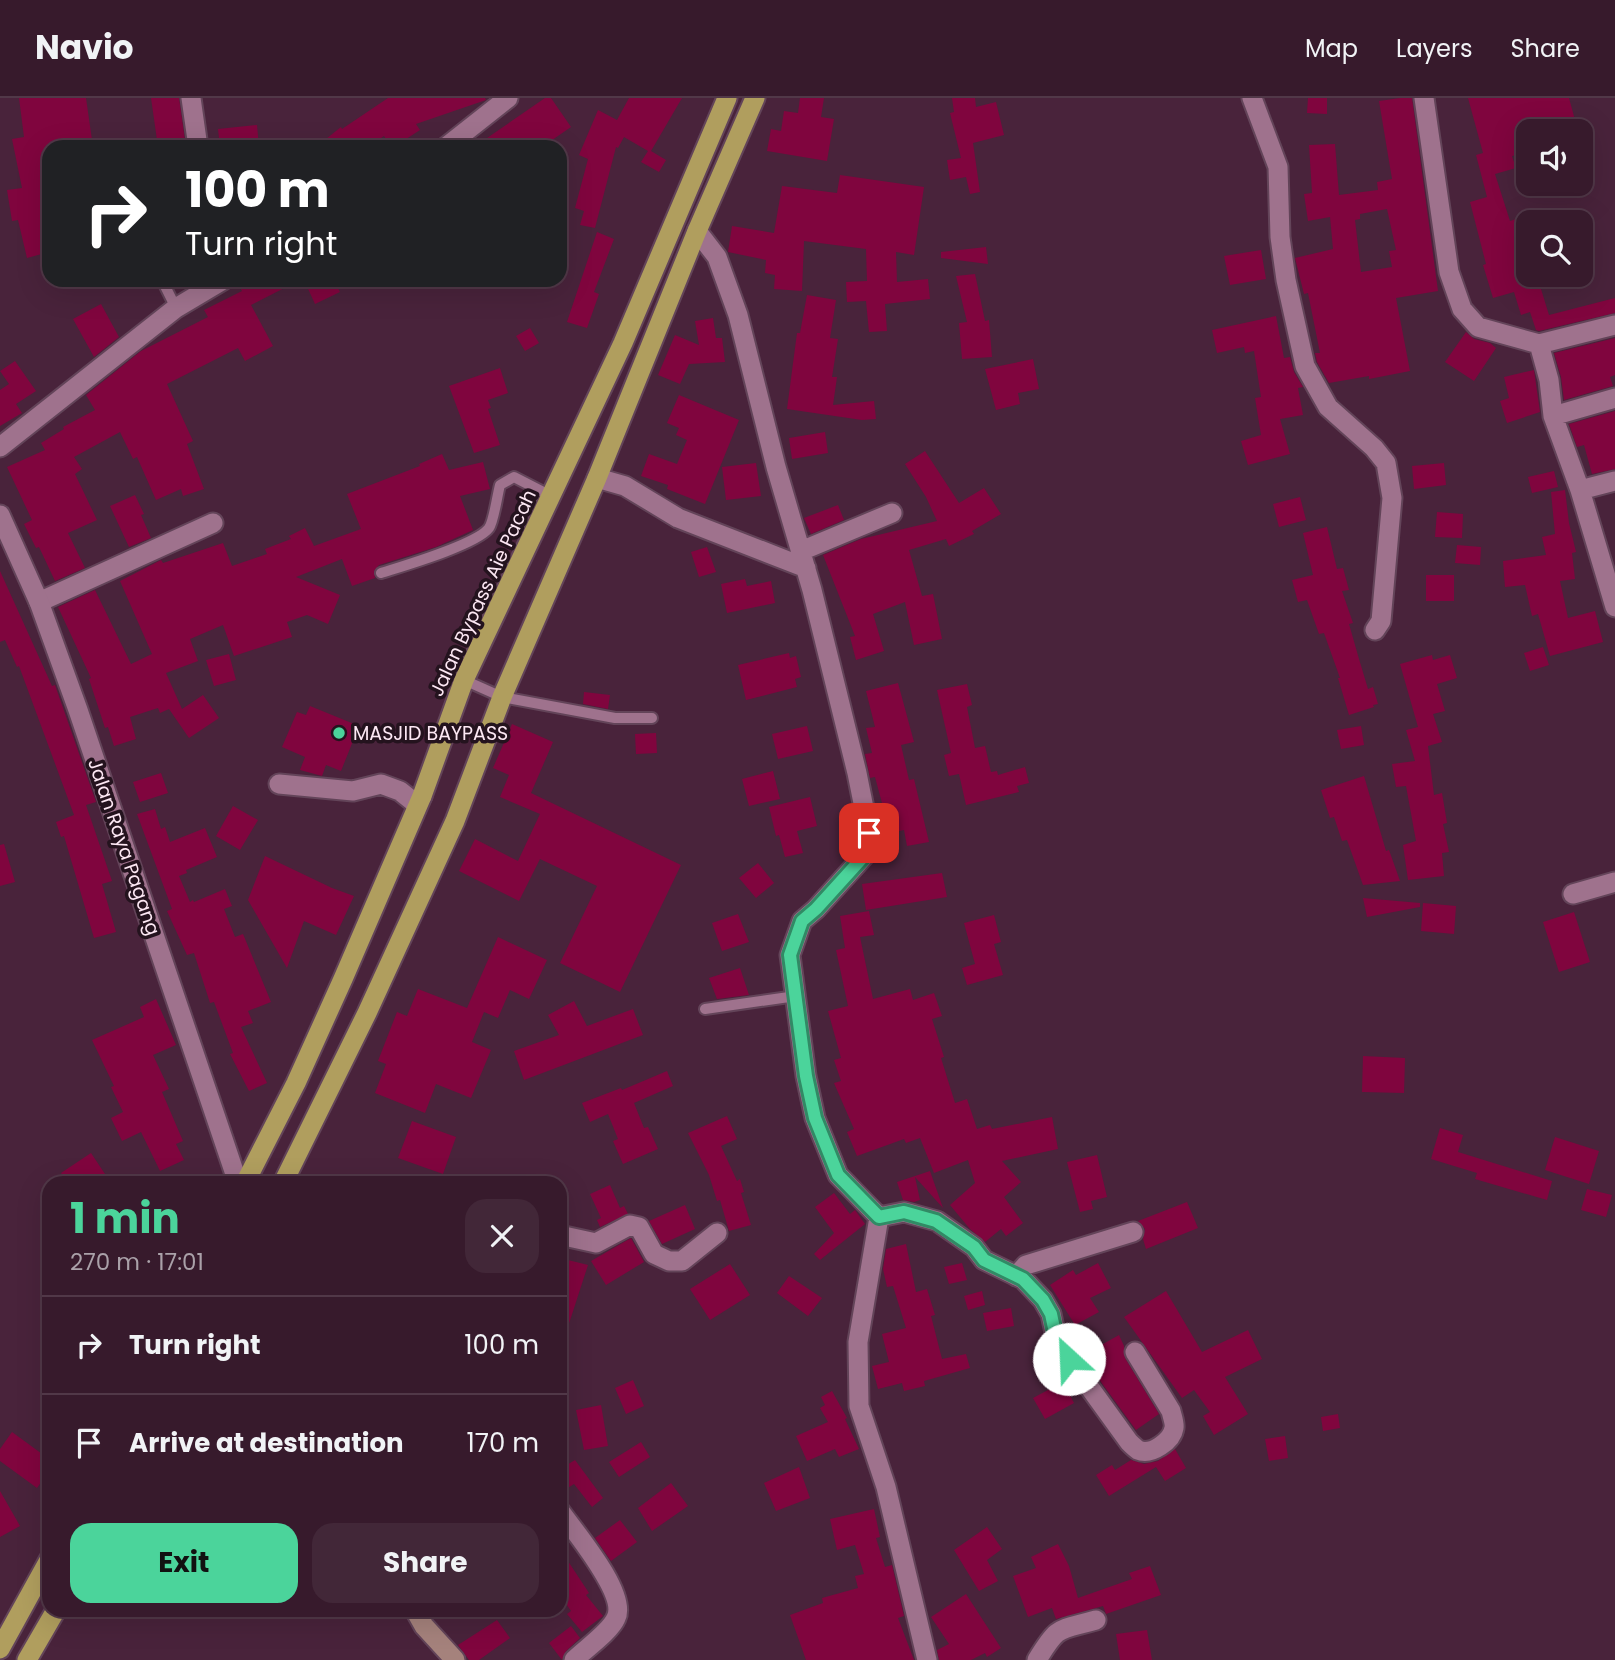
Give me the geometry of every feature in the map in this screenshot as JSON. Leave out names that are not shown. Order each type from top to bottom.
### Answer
[{"type":"highway","name":"Jalan Bypass Aie Pacah","points":[[249,1176],[296,1083],[422,796],[464,680],[553,497],[623,343],[727,98]]},
{"type":"highway","points":[[286,1176],[367,1013],[455,821],[502,697],[597,478],[697,231],[755,98]]},
{"type":"highway","points":[[0,1649],[42,1573]]},
{"type":"highway","points":[[27,1660],[52,1617]]},
{"type":"main road","points":[[419,1617],[455,1660]]},
{"type":"street","points":[[191,98],[197,140]]},
{"type":"street","points":[[455,140],[508,98]]},
{"type":"street","points":[[1252,98],[1278,167],[1280,237],[1286,281],[1305,366],[1328,407],[1386,463],[1392,498],[1389,555],[1381,621],[1375,630]]},
{"type":"street","points":[[1424,98],[1449,272],[1462,309],[1478,327],[1539,344],[1615,325]]},
{"type":"street","points":[[697,231],[718,257],[729,286],[803,560],[857,774],[869,833],[864,856],[802,921],[790,955],[790,972],[815,1118],[838,1175],[879,1217]]},
{"type":"street","points":[[0,447],[176,308],[210,287]]},
{"type":"street","points":[[1539,344],[1549,380],[1553,416],[1611,575],[1615,607]]},
{"type":"street","points":[[1553,416],[1615,398]]},
{"type":"street","points":[[597,478],[625,486],[678,518],[803,560],[892,513]]},
{"type":"street","points":[[1580,490],[1615,481]]},
{"type":"street","name":"Jalan Raya Pagang","points":[[0,515],[39,602],[83,723],[235,1176]]},
{"type":"street","points":[[39,602],[213,523]]},
{"type":"street","points":[[279,784],[353,791],[381,784],[400,790],[415,803],[422,796]]},
{"type":"street","points":[[1573,894],[1615,882]]},
{"type":"street","points":[[879,1217],[904,1212],[936,1221],[974,1247],[984,1260],[1023,1279],[1043,1300],[1051,1314],[1057,1342],[1069,1359],[1129,1442],[1138,1450],[1145,1451],[1155,1448],[1171,1435],[1173,1420],[1171,1411],[1135,1352]]},
{"type":"street","points":[[879,1217],[858,1342],[859,1406],[886,1487],[927,1660]]},
{"type":"street","points":[[567,1237],[596,1242],[630,1225],[639,1227],[654,1254],[669,1261],[682,1261],[717,1233]]},
{"type":"street","points":[[1016,1276],[1026,1265],[1133,1232]]},
{"type":"street","points":[[567,1521],[609,1581],[616,1595],[618,1608],[616,1618],[574,1660]]},
{"type":"street","points":[[1037,1660],[1053,1635],[1064,1627],[1097,1620]]},
{"type":"lane","points":[[166,287],[176,308]]},
{"type":"lane","points":[[381,573],[438,555],[481,535],[490,527],[500,485],[514,477],[553,497]]},
{"type":"lane","points":[[464,680],[502,697],[615,718],[652,718]]},
{"type":"lane","points":[[705,1009],[796,996]]},
{"type":"building","points":[[19,98],[86,98],[92,140],[42,140],[42,254],[27,258],[18,220],[12,221],[7,190],[22,188],[12,139],[24,137]]},
{"type":"building","points":[[151,98],[179,98],[185,140],[157,140]]},
{"type":"building","points":[[388,98],[486,100],[416,124],[420,130],[405,140],[387,140],[384,136],[378,140],[325,140],[341,127],[342,129]]},
{"type":"building","points":[[545,98],[551,98],[571,127],[552,140],[484,140]]},
{"type":"building","points":[[629,98],[682,98],[651,151],[666,160],[659,172],[641,162],[648,151],[624,137],[618,148],[616,147],[595,228],[580,225],[584,211],[575,208],[588,159],[579,155],[598,110],[617,120]]},
{"type":"building","points":[[800,98],[824,98],[821,117],[834,119],[827,161],[767,151],[771,129],[781,131],[784,111],[798,113]]},
{"type":"building","points":[[952,98],[975,98],[976,107],[996,102],[1004,135],[973,143],[980,192],[970,194],[966,177],[950,180],[947,160],[961,158],[950,113],[954,112]]},
{"type":"building","points":[[1308,98],[1327,98],[1327,114],[1307,113]]},
{"type":"building","points":[[1412,98],[1438,291],[1396,298],[1410,371],[1329,383],[1317,362],[1315,353],[1320,353],[1308,293],[1304,294],[1295,258],[1333,249],[1330,217],[1308,221],[1304,194],[1312,193],[1309,145],[1335,144],[1339,195],[1378,190],[1377,182],[1392,179],[1379,101]],"holes":[[[1387,209],[1396,250],[1389,251],[1392,267],[1361,272],[1355,220],[1360,219],[1360,214]]]},
{"type":"building","points":[[1468,98],[1569,98],[1575,119],[1516,119],[1516,155],[1512,156],[1516,168],[1495,174],[1510,221],[1516,219],[1516,287],[1541,289],[1549,315],[1615,298],[1615,313],[1539,331],[1536,330],[1530,312],[1521,315],[1514,292],[1493,298],[1470,202],[1487,197],[1476,155],[1483,153]]},
{"type":"building","points":[[257,125],[258,140],[219,140],[218,129]]},
{"type":"building","points":[[840,175],[924,187],[914,255],[896,252],[897,282],[928,279],[930,299],[885,304],[887,331],[869,332],[866,301],[847,302],[846,282],[867,281],[866,249],[804,241],[802,291],[774,289],[775,275],[765,273],[766,260],[728,252],[732,226],[774,233],[782,186],[837,193]]},
{"type":"building","points":[[597,232],[614,239],[594,292],[599,294],[587,328],[567,322]]},
{"type":"building","points":[[986,247],[988,264],[941,258],[941,252]]},
{"type":"building","points":[[1261,250],[1266,279],[1230,285],[1224,256]]},
{"type":"building","points":[[975,274],[985,321],[989,320],[992,357],[962,359],[959,323],[967,322],[956,276]]},
{"type":"building","points":[[240,287],[286,287],[251,305],[273,346],[245,361],[238,348],[167,384],[193,441],[187,444],[204,489],[183,496],[181,489],[156,500],[137,457],[133,459],[120,432],[74,457],[82,469],[75,474],[97,520],[68,533],[85,568],[55,581],[39,547],[36,548],[24,524],[32,520],[7,467],[45,450],[41,443],[64,429],[63,427],[95,410],[86,395],[141,351],[208,317],[204,310],[242,291]]},
{"type":"building","points":[[307,287],[338,287],[340,292],[315,304]]},
{"type":"building","points":[[807,295],[836,300],[830,338],[838,339],[832,377],[837,377],[833,405],[874,401],[876,419],[862,420],[787,409],[797,333],[800,333]]},
{"type":"building","points":[[101,304],[119,337],[94,357],[73,319]]},
{"type":"building","points":[[1276,316],[1284,358],[1290,357],[1294,372],[1303,387],[1298,388],[1303,415],[1280,419],[1290,454],[1248,465],[1241,441],[1261,435],[1255,398],[1261,397],[1254,351],[1245,353],[1244,347],[1217,353],[1212,330]]},
{"type":"building","points":[[713,318],[716,338],[722,338],[725,362],[689,364],[680,384],[658,375],[675,335],[699,345],[695,321]]},
{"type":"building","points":[[530,328],[539,343],[525,351],[516,336]]},
{"type":"building","points":[[1466,332],[1474,339],[1490,343],[1496,348],[1474,381],[1445,362]]},
{"type":"building","points":[[1615,338],[1615,375],[1610,377],[1613,386],[1564,400],[1554,353]]},
{"type":"building","points":[[1033,359],[1039,389],[1018,393],[1020,404],[996,410],[985,369]]},
{"type":"building","points":[[15,361],[36,391],[16,404],[22,413],[0,426],[0,390],[9,384],[0,371]]},
{"type":"building","points":[[500,368],[508,393],[488,400],[491,408],[488,409],[500,445],[474,453],[449,386]]},
{"type":"building","points":[[1534,370],[1540,412],[1507,423],[1500,401],[1509,398],[1504,377]]},
{"type":"building","points":[[679,395],[739,420],[705,504],[667,489],[668,485],[641,476],[649,454],[677,464],[687,440],[676,435],[679,428],[667,423]]},
{"type":"building","points":[[1615,411],[1615,469],[1592,474],[1584,445],[1577,447],[1569,424]]},
{"type":"building","points":[[825,432],[828,453],[792,459],[789,438]]},
{"type":"building","points":[[925,451],[959,503],[984,488],[1001,514],[972,531],[974,534],[949,546],[946,539],[909,550],[922,596],[933,594],[942,639],[914,645],[905,602],[873,614],[884,651],[856,660],[850,637],[855,636],[823,555],[861,539],[937,521],[926,497],[905,464]]},
{"type":"building","points":[[442,454],[449,470],[483,462],[490,489],[460,496],[473,530],[436,547],[379,565],[374,571],[375,578],[352,586],[342,559],[296,577],[340,595],[328,624],[307,615],[287,622],[292,637],[234,656],[223,625],[190,639],[198,661],[166,673],[182,709],[203,695],[219,718],[189,738],[169,709],[160,713],[158,708],[130,717],[136,739],[114,746],[108,727],[105,728],[89,679],[91,678],[58,607],[95,590],[131,664],[152,654],[120,581],[161,560],[163,563],[223,543],[232,566],[267,554],[265,549],[291,539],[289,536],[305,528],[314,546],[361,529],[347,494],[420,466],[419,464]]},
{"type":"building","points":[[756,463],[761,496],[726,500],[722,467]]},
{"type":"building","points":[[1444,463],[1446,485],[1414,489],[1412,466]]},
{"type":"building","points":[[1554,471],[1558,487],[1532,493],[1528,477]]},
{"type":"building","points":[[1565,490],[1576,552],[1572,553],[1575,579],[1560,581],[1568,618],[1595,611],[1603,642],[1550,656],[1538,614],[1532,616],[1525,585],[1505,587],[1503,561],[1546,555],[1542,537],[1555,534],[1551,492]]},
{"type":"building","points":[[135,495],[151,538],[129,547],[110,506]]},
{"type":"building","points":[[1300,497],[1306,520],[1279,527],[1273,504]]},
{"type":"building","points":[[838,505],[844,520],[811,534],[804,518]]},
{"type":"building","points":[[1437,512],[1463,514],[1462,538],[1435,537]]},
{"type":"building","points":[[1327,527],[1337,569],[1343,568],[1349,590],[1342,591],[1353,623],[1349,624],[1359,659],[1368,689],[1373,687],[1378,704],[1349,715],[1340,678],[1324,633],[1319,634],[1307,600],[1298,602],[1292,580],[1313,575],[1303,533]]},
{"type":"building","points":[[1457,545],[1481,547],[1480,565],[1455,563]]},
{"type":"building","points":[[707,547],[716,572],[699,577],[691,552]]},
{"type":"building","points":[[0,571],[52,686],[55,685],[96,802],[86,805],[112,881],[102,884],[116,932],[94,938],[64,836],[61,837],[56,822],[74,815],[19,666],[17,667],[5,640],[0,642]]},
{"type":"building","points":[[1426,575],[1454,575],[1454,601],[1426,601]]},
{"type":"building","points":[[745,579],[747,586],[771,581],[775,603],[727,613],[721,584]]},
{"type":"building","points":[[1543,647],[1549,665],[1530,671],[1524,653]]},
{"type":"building","points":[[789,653],[790,658],[796,656],[801,677],[795,679],[797,687],[746,700],[738,665]]},
{"type":"building","points":[[229,654],[236,680],[214,686],[206,660]]},
{"type":"building","points":[[1432,655],[1433,660],[1450,655],[1457,678],[1437,684],[1445,711],[1433,714],[1442,742],[1428,746],[1434,795],[1442,793],[1447,823],[1443,824],[1449,852],[1442,853],[1444,876],[1408,880],[1403,845],[1416,841],[1406,786],[1396,787],[1392,764],[1415,761],[1406,730],[1418,727],[1400,664]]},
{"type":"building","points":[[898,683],[914,742],[901,745],[909,780],[914,779],[929,842],[907,846],[904,830],[890,833],[875,777],[870,778],[865,754],[872,753],[866,728],[875,727],[866,691]]},
{"type":"building","points":[[967,684],[972,705],[967,707],[975,748],[985,746],[991,772],[997,771],[998,775],[1025,767],[1029,783],[1017,786],[1019,792],[966,805],[959,774],[949,776],[944,755],[951,753],[937,690]]},
{"type":"building","points":[[584,692],[610,695],[608,709],[583,704]]},
{"type":"building","points":[[310,706],[359,726],[341,771],[326,765],[322,776],[300,770],[305,757],[282,747],[297,712],[306,715]]},
{"type":"building","points":[[512,724],[553,742],[531,793],[681,865],[620,992],[560,963],[597,886],[540,859],[519,901],[459,871],[475,839],[518,861],[540,814],[500,797],[509,775],[493,768]]},
{"type":"building","points":[[807,726],[813,751],[778,759],[772,734]]},
{"type":"building","points":[[1361,726],[1364,745],[1341,749],[1337,730]]},
{"type":"building","points":[[656,733],[657,753],[636,754],[635,734]]},
{"type":"building","points":[[773,771],[780,799],[749,806],[742,779]]},
{"type":"building","points":[[161,773],[168,793],[140,802],[133,782]]},
{"type":"building","points":[[1364,776],[1386,851],[1389,850],[1400,881],[1363,885],[1347,840],[1342,841],[1334,817],[1330,818],[1321,790]]},
{"type":"building","points":[[810,797],[817,826],[797,831],[803,853],[785,857],[779,835],[776,836],[769,807]]},
{"type":"building","points":[[233,806],[258,820],[240,850],[216,836]]},
{"type":"building","points":[[155,809],[161,829],[165,827],[170,842],[205,828],[217,857],[186,870],[187,873],[179,876],[190,902],[225,889],[232,906],[224,909],[235,937],[243,934],[271,1002],[248,1011],[253,1023],[241,1027],[267,1083],[249,1091],[230,1054],[233,1053],[214,1002],[210,1003],[194,953],[187,955],[167,911],[172,909],[137,814]]},
{"type":"building","points":[[4,844],[15,882],[0,886],[0,845]]},
{"type":"building","points":[[265,856],[354,896],[336,935],[304,921],[287,968],[248,900]]},
{"type":"building","points":[[758,863],[774,883],[756,898],[739,878]]},
{"type":"building","points":[[942,873],[947,897],[866,910],[862,884]]},
{"type":"building","points":[[1363,898],[1420,903],[1420,907],[1367,917]]},
{"type":"building","points":[[1423,903],[1456,906],[1454,934],[1421,931]]},
{"type":"building","points":[[869,911],[874,935],[860,937],[873,999],[910,989],[913,1000],[934,993],[942,1016],[932,1019],[955,1103],[967,1099],[977,1129],[990,1125],[992,1129],[1052,1117],[1058,1149],[1002,1161],[1021,1182],[1004,1197],[1023,1223],[1006,1236],[1001,1229],[985,1242],[950,1205],[975,1183],[968,1160],[934,1173],[920,1138],[906,1143],[904,1139],[857,1156],[847,1132],[854,1129],[834,1083],[841,1081],[834,1060],[841,1058],[828,1011],[848,1006],[836,950],[845,948],[840,916]]},
{"type":"building","points":[[1574,912],[1590,962],[1559,972],[1543,922]]},
{"type":"building","points":[[738,914],[749,942],[722,951],[712,923]]},
{"type":"building","points":[[994,915],[1001,942],[994,944],[1003,975],[967,985],[962,968],[975,964],[964,923]]},
{"type":"building","points":[[498,937],[547,960],[529,999],[510,990],[498,1018],[484,1012],[472,1042],[491,1050],[471,1098],[436,1084],[425,1113],[375,1093],[386,1064],[378,1061],[397,1012],[407,1016],[418,989],[467,1008]]},
{"type":"building","points":[[740,968],[749,995],[717,999],[709,978]]},
{"type":"building","points":[[156,999],[176,1045],[153,1055],[169,1089],[162,1092],[183,1141],[176,1144],[184,1160],[160,1171],[141,1132],[122,1141],[111,1118],[123,1112],[92,1040],[144,1017],[140,1007]]},
{"type":"building","points":[[574,1001],[587,1026],[633,1009],[643,1035],[524,1080],[514,1051],[559,1035],[548,1015]]},
{"type":"building","points":[[1363,1056],[1405,1058],[1404,1093],[1362,1092]]},
{"type":"building","points":[[667,1071],[673,1086],[634,1103],[644,1128],[648,1127],[658,1149],[623,1164],[613,1141],[618,1139],[608,1114],[590,1122],[582,1103]]},
{"type":"building","points":[[727,1116],[737,1139],[721,1146],[737,1181],[740,1179],[744,1192],[741,1193],[751,1225],[729,1231],[720,1200],[717,1201],[709,1175],[688,1133]]},
{"type":"building","points":[[412,1121],[456,1137],[443,1174],[398,1158]]},
{"type":"building","points":[[1440,1128],[1463,1135],[1458,1152],[1552,1181],[1547,1200],[1475,1179],[1477,1173],[1431,1159]]},
{"type":"building","points":[[1555,1137],[1599,1151],[1589,1184],[1545,1170]]},
{"type":"building","points":[[91,1153],[106,1176],[63,1176],[61,1173]]},
{"type":"building","points":[[1097,1155],[1107,1197],[1091,1201],[1093,1209],[1080,1212],[1067,1162]]},
{"type":"building","points":[[930,1171],[943,1208],[915,1177],[920,1200],[903,1200],[897,1182]]},
{"type":"building","points":[[610,1185],[620,1208],[624,1206],[628,1214],[600,1227],[597,1220],[601,1218],[590,1194]]},
{"type":"building","points":[[1587,1189],[1612,1195],[1606,1217],[1581,1210]]},
{"type":"building","points":[[834,1193],[850,1214],[855,1210],[865,1224],[820,1260],[814,1254],[834,1233],[815,1207]]},
{"type":"building","points":[[1187,1202],[1198,1228],[1146,1249],[1143,1239],[1145,1229],[1138,1221]]},
{"type":"building","points":[[685,1205],[695,1229],[662,1244],[649,1221]]},
{"type":"building","points":[[631,1238],[644,1262],[606,1285],[591,1261]]},
{"type":"building","points":[[906,1244],[916,1292],[927,1289],[935,1315],[931,1316],[942,1359],[966,1354],[970,1368],[924,1381],[925,1386],[904,1391],[902,1383],[878,1389],[872,1366],[889,1362],[882,1334],[906,1328],[893,1286],[887,1287],[883,1269],[886,1249]]},
{"type":"building","points":[[568,1260],[588,1265],[567,1330]]},
{"type":"building","points":[[962,1263],[967,1280],[949,1284],[944,1267]]},
{"type":"building","points":[[1098,1263],[1111,1288],[1090,1298],[1099,1312],[1075,1325],[1050,1285],[1073,1270],[1076,1275]]},
{"type":"building","points":[[730,1264],[750,1295],[710,1320],[690,1289]]},
{"type":"building","points":[[789,1276],[822,1298],[808,1316],[777,1293]]},
{"type":"building","points":[[982,1291],[985,1305],[968,1310],[964,1296]]},
{"type":"building","points":[[1166,1291],[1202,1352],[1248,1330],[1262,1359],[1225,1377],[1248,1414],[1214,1435],[1203,1416],[1210,1412],[1194,1390],[1182,1398],[1124,1317]]},
{"type":"building","points":[[1011,1308],[1014,1326],[987,1331],[983,1313]]},
{"type":"building","points":[[1084,1329],[1096,1348],[1119,1335],[1125,1358],[1159,1414],[1136,1430],[1069,1338]]},
{"type":"building","points":[[633,1380],[644,1406],[626,1414],[615,1388]]},
{"type":"building","points":[[1063,1382],[1074,1403],[1045,1419],[1033,1398]]},
{"type":"building","points":[[832,1391],[847,1418],[845,1419],[859,1449],[839,1457],[835,1449],[807,1461],[796,1436],[828,1422],[820,1408],[825,1405],[821,1397]]},
{"type":"building","points":[[601,1405],[608,1446],[584,1450],[576,1410]]},
{"type":"building","points":[[1338,1414],[1340,1428],[1323,1431],[1321,1417]]},
{"type":"building","points":[[12,1432],[42,1454],[42,1481],[37,1488],[0,1461],[0,1449]]},
{"type":"building","points":[[1285,1436],[1288,1458],[1269,1461],[1265,1439]]},
{"type":"building","points":[[641,1442],[650,1457],[619,1477],[609,1462]]},
{"type":"building","points":[[1175,1449],[1186,1468],[1165,1481],[1156,1467],[1109,1496],[1096,1475],[1112,1465],[1115,1470],[1131,1460],[1144,1464],[1158,1461]]},
{"type":"building","points":[[575,1460],[603,1498],[592,1507],[574,1484],[567,1488],[567,1465]]},
{"type":"building","points":[[799,1467],[810,1498],[776,1511],[764,1483]]},
{"type":"building","points":[[671,1483],[688,1506],[652,1531],[638,1508]]},
{"type":"building","points":[[0,1491],[20,1526],[0,1537]]},
{"type":"building","points":[[874,1509],[880,1537],[876,1538],[885,1567],[892,1565],[904,1616],[898,1618],[914,1660],[806,1660],[790,1615],[823,1603],[822,1598],[858,1588],[855,1576],[864,1574],[855,1545],[837,1550],[830,1519]]},
{"type":"building","points":[[620,1520],[637,1542],[611,1561],[595,1538]]},
{"type":"building","points":[[987,1527],[1002,1549],[987,1560],[998,1581],[979,1591],[954,1550]]},
{"type":"building","points":[[1058,1544],[1069,1566],[1078,1598],[1132,1579],[1129,1573],[1150,1566],[1161,1595],[1106,1614],[1103,1606],[1056,1619],[1052,1608],[1028,1617],[1013,1576],[1036,1568],[1031,1557]]},
{"type":"building","points":[[567,1560],[589,1593],[586,1595],[603,1616],[582,1632],[567,1614],[571,1611],[567,1605]]},
{"type":"building","points":[[966,1594],[1001,1648],[987,1657],[985,1653],[971,1660],[939,1660],[937,1650],[949,1644],[931,1617]]},
{"type":"building","points":[[497,1620],[510,1638],[479,1660],[469,1660],[458,1645]]},
{"type":"building","points":[[571,1626],[580,1638],[566,1651],[562,1660],[549,1643]]},
{"type":"building","points":[[1147,1630],[1152,1660],[1120,1660],[1116,1634]]},
{"type":"place","name":"MASJID BAYPASS","points":[[339,733]]},
{"type":"route","points":[[869,833],[864,856],[802,921],[790,955],[790,972],[815,1118],[838,1175],[879,1217],[904,1212],[936,1221],[974,1247],[984,1260],[1023,1279],[1043,1300],[1051,1314],[1057,1342],[1069,1359]]}]
